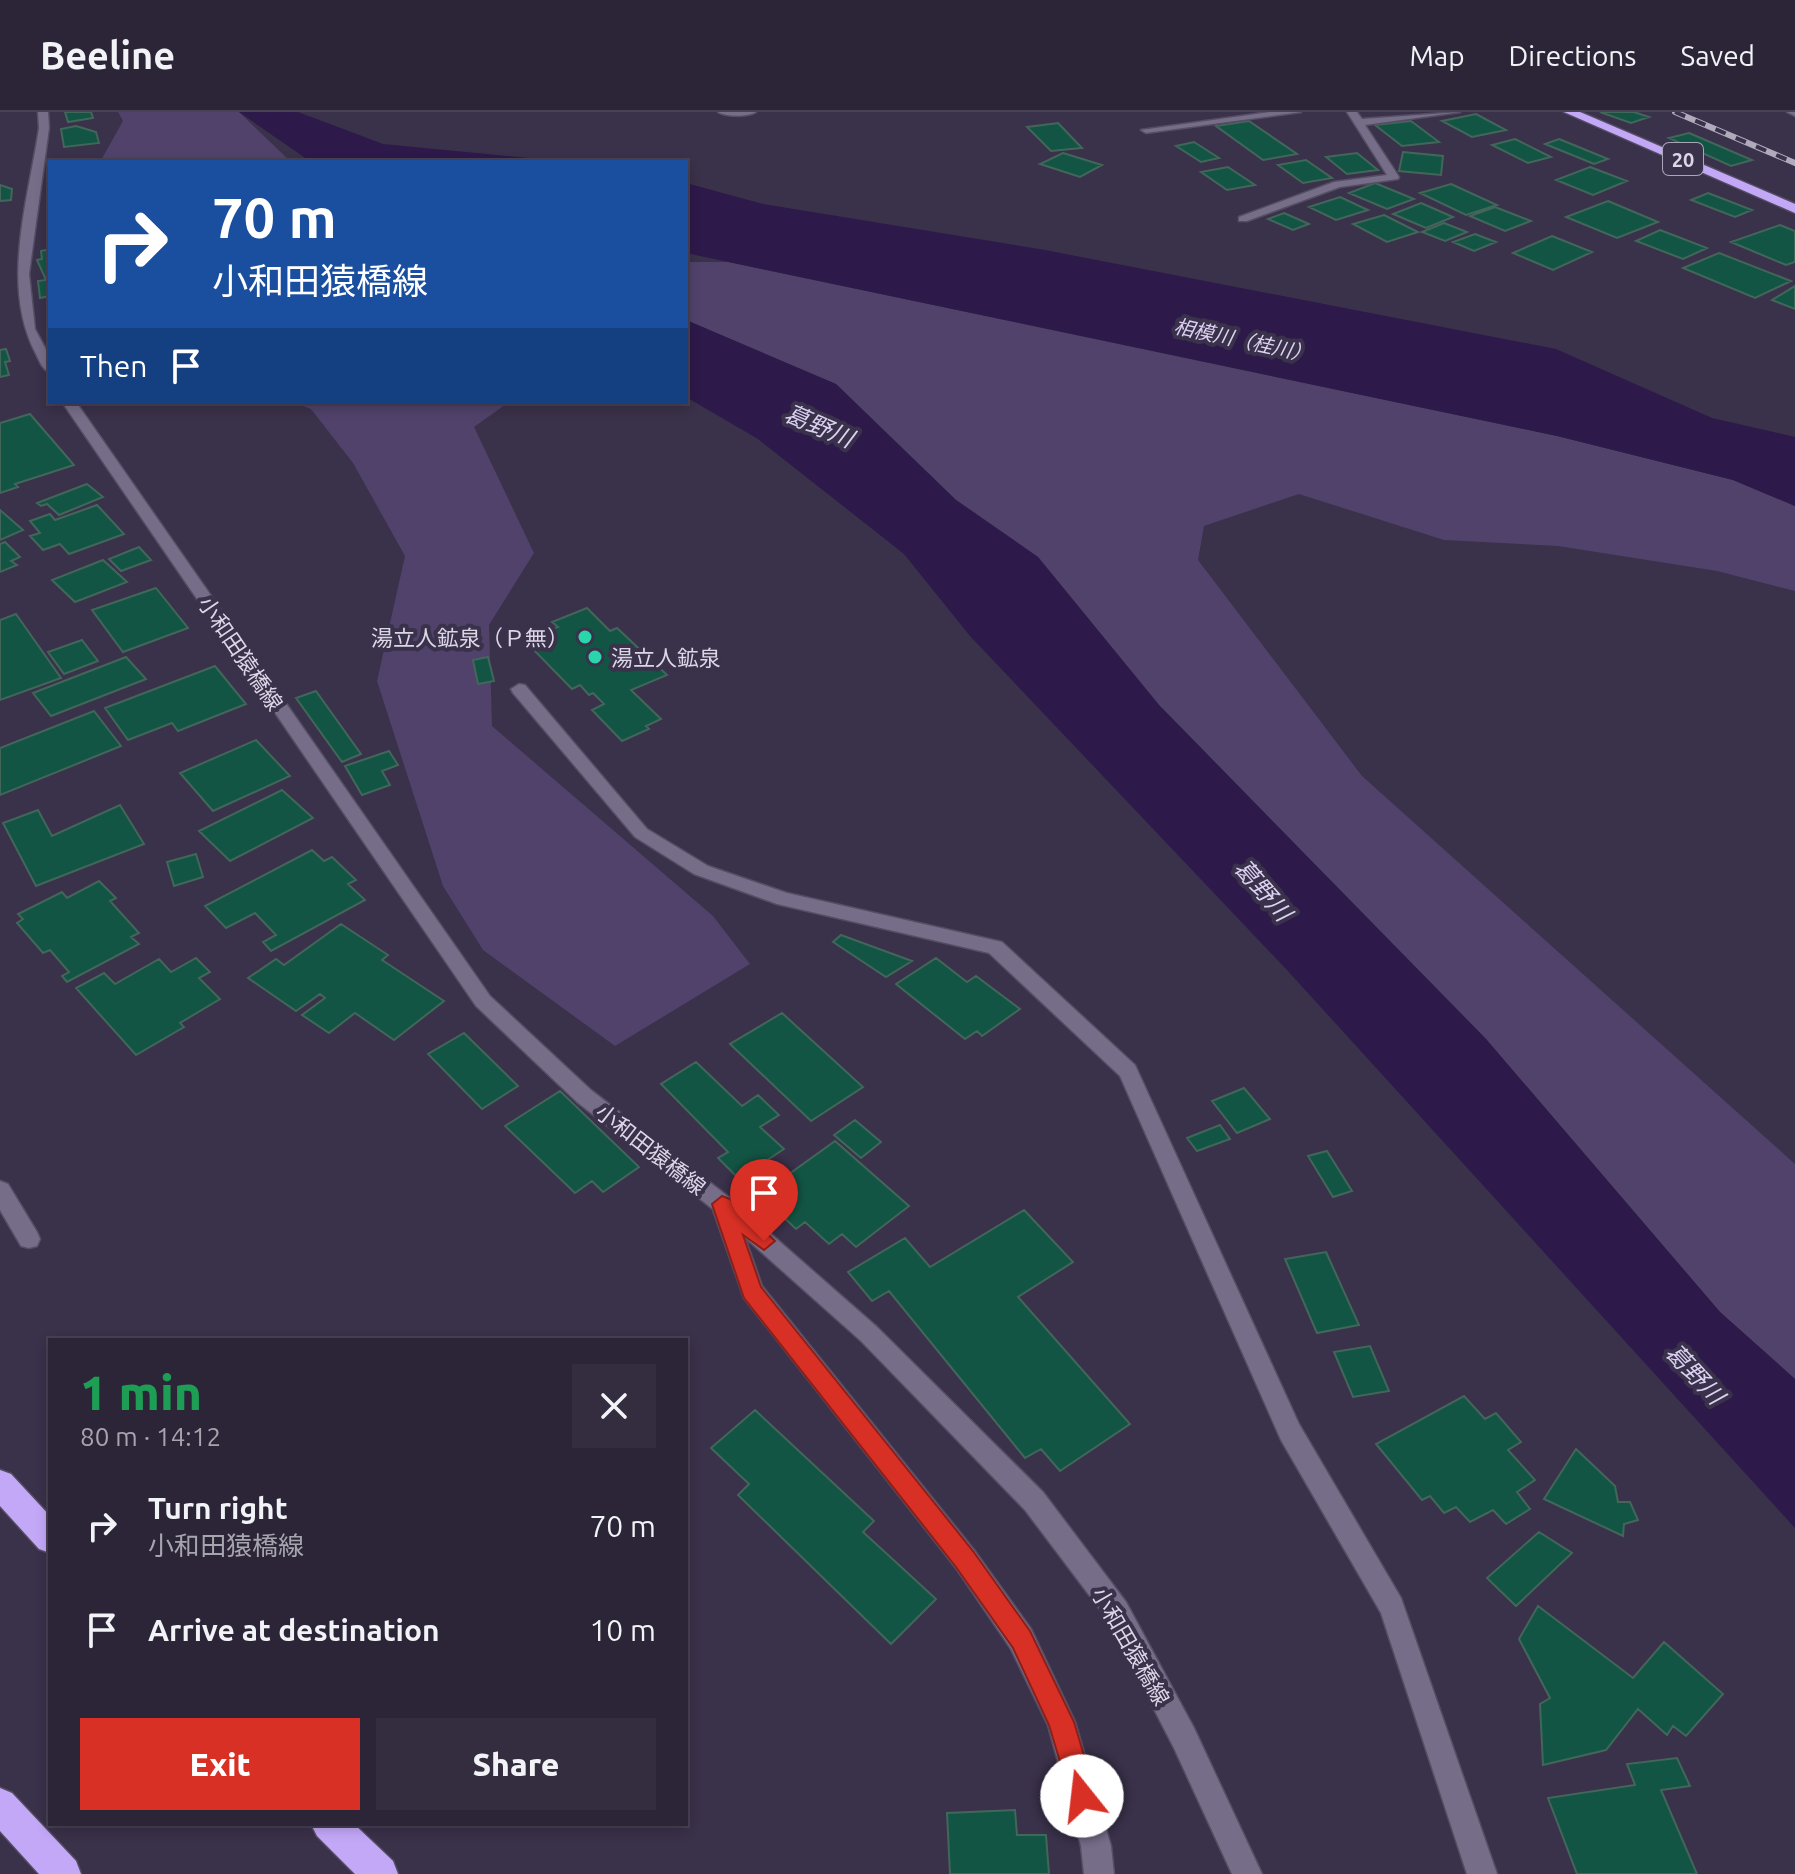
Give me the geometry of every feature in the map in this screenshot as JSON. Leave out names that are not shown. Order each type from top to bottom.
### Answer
[{"type":"highway","name":"20","points":[[1570,112],[1795,209]]},
{"type":"highway","points":[[0,1484],[48,1536]]},
{"type":"highway","points":[[0,1805],[63,1874]]},
{"type":"highway","points":[[331,1826],[380,1874]]},
{"type":"main road","points":[[43,112],[44,128],[23,274],[29,329],[48,365]]},
{"type":"main road","points":[[723,112],[751,112]]},
{"type":"main road","points":[[1146,130],[1296,112]]},
{"type":"main road","points":[[1243,219],[1338,184],[1394,177],[1352,112]]},
{"type":"main road","points":[[1361,122],[1455,112]]},
{"type":"main road","name":"小和田猿橋線","points":[[70,404],[483,1001],[584,1096],[722,1204],[869,1334],[1034,1501],[1117,1611],[1184,1738],[1247,1874]]},
{"type":"main road","points":[[519,689],[641,833],[701,870],[784,899],[995,947],[1128,1071],[1290,1432],[1392,1607],[1482,1874]]},
{"type":"main road","points":[[0,1190],[29,1239]]},
{"type":"main road","points":[[722,1204],[752,1291],[965,1559],[1021,1639],[1061,1722],[1096,1846],[1099,1874]]},
{"type":"shaded area","points":[[118,112],[239,112],[289,160],[101,160],[123,121]]},
{"type":"shaded area","points":[[688,262],[728,262],[1557,436],[1733,480],[1795,506],[1795,591],[1717,571],[1558,546],[1444,540],[1299,494],[1204,526],[1198,560],[1362,776],[1795,1164],[1795,1379],[1720,1312],[1486,1039],[1159,705],[1038,557],[956,500],[836,384],[688,321]]},
{"type":"shaded area","points":[[297,404],[506,404],[474,427],[534,553],[489,625],[492,726],[713,916],[750,964],[615,1046],[483,950],[443,886],[377,681],[405,556],[353,463],[311,409]]},
{"type":"water","points":[[239,112],[298,112],[383,144],[549,160],[308,160]]},
{"type":"water","name":"相模川（桂川）","points":[[688,184],[763,204],[1045,250],[1556,349],[1712,418],[1795,437],[1795,506],[1733,480],[1557,436],[688,253]]},
{"type":"water","name":"葛野川","points":[[688,321],[836,384],[956,500],[1038,557],[1159,705],[1486,1039],[1720,1312],[1795,1379],[1795,1528],[1287,970],[970,636],[904,554],[758,439],[688,398]]},
{"type":"building","points":[[65,112],[91,112],[93,118],[68,122]]},
{"type":"building","points":[[1600,112],[1634,112],[1649,117],[1631,123]]},
{"type":"building","points":[[1476,114],[1506,130],[1472,137],[1442,121]]},
{"type":"building","points":[[1249,121],[1297,154],[1263,160],[1216,126]]},
{"type":"building","points":[[1411,121],[1439,142],[1402,146],[1375,125]]},
{"type":"building","points":[[1058,123],[1082,148],[1051,151],[1027,127]]},
{"type":"building","points":[[76,126],[96,132],[99,143],[64,147],[61,129]]},
{"type":"building","points":[[1689,133],[1752,160],[1731,166],[1669,138]]},
{"type":"building","points":[[1515,139],[1551,157],[1528,163],[1492,145]]},
{"type":"building","points":[[1559,139],[1608,159],[1594,164],[1545,144]]},
{"type":"building","points":[[1194,142],[1219,158],[1201,162],[1176,146]]},
{"type":"building","points":[[1403,152],[1443,156],[1441,175],[1399,171]]},
{"type":"building","points":[[1063,153],[1102,165],[1080,177],[1040,164]]},
{"type":"building","points":[[1357,153],[1378,170],[1347,174],[1326,157]]},
{"type":"building","points":[[1306,160],[1332,178],[1303,183],[1278,165]]},
{"type":"building","points":[[1228,167],[1255,185],[1227,190],[1201,172]]},
{"type":"building","points":[[1590,167],[1627,181],[1593,195],[1556,180]]},
{"type":"building","points":[[1375,183],[1414,199],[1387,209],[1349,193]]},
{"type":"building","points":[[1451,184],[1497,205],[1466,215],[1420,193]]},
{"type":"building","points":[[0,185],[12,189],[11,200],[0,201]]},
{"type":"building","points":[[1708,193],[1752,210],[1735,217],[1691,200]]},
{"type":"building","points":[[1340,197],[1368,210],[1336,220],[1309,207]]},
{"type":"building","points":[[1608,201],[1658,222],[1617,238],[1566,217]]},
{"type":"building","points":[[1421,203],[1453,217],[1426,228],[1393,214]]},
{"type":"building","points":[[1495,207],[1531,221],[1505,231],[1470,216]]},
{"type":"building","points":[[1284,213],[1309,224],[1293,230],[1268,219]]},
{"type":"building","points":[[1384,215],[1418,232],[1387,242],[1353,224]]},
{"type":"building","points":[[1444,223],[1467,232],[1445,241],[1422,232]]},
{"type":"building","points":[[1780,225],[1795,231],[1795,262],[1786,265],[1731,242]]},
{"type":"building","points":[[1660,230],[1707,248],[1683,259],[1636,241]]},
{"type":"building","points":[[1475,234],[1496,242],[1474,251],[1453,242]]},
{"type":"building","points":[[1552,236],[1592,252],[1553,270],[1513,253]]},
{"type":"building","points":[[48,249],[48,296],[40,298],[38,281],[46,280],[37,260],[42,259],[41,251]]},
{"type":"building","points":[[1719,253],[1791,281],[1755,298],[1683,268]]},
{"type":"building","points":[[1795,286],[1795,309],[1772,300]]},
{"type":"building","points":[[6,349],[10,361],[5,362],[9,375],[0,377],[0,350]]},
{"type":"building","points":[[30,414],[74,465],[15,484],[18,487],[0,493],[0,423]]},
{"type":"building","points":[[87,484],[103,497],[59,515],[47,504],[41,506],[37,503]]},
{"type":"building","points":[[97,505],[124,534],[69,554],[60,544],[43,550],[30,536],[40,533],[30,521],[50,514],[55,520]]},
{"type":"building","points":[[0,510],[23,530],[0,540]]},
{"type":"building","points":[[5,542],[20,557],[11,561],[17,565],[0,572],[0,544]]},
{"type":"building","points":[[139,547],[151,560],[121,571],[109,559]]},
{"type":"building","points":[[103,560],[127,582],[75,602],[52,580]]},
{"type":"building","points":[[156,588],[188,628],[123,652],[92,610]]},
{"type":"building","name":"湯立人鉱泉","points":[[587,608],[610,631],[617,628],[667,675],[631,690],[661,719],[646,726],[649,729],[622,741],[592,710],[604,704],[580,685],[572,689],[524,640],[558,627],[552,622]]},
{"type":"building","points":[[16,614],[61,678],[0,700],[0,620]]},
{"type":"building","points":[[82,640],[98,661],[64,674],[48,652]]},
{"type":"building","points":[[126,657],[146,679],[51,716],[33,693]]},
{"type":"building","points":[[488,657],[494,681],[478,684],[473,660]]},
{"type":"building","points":[[215,666],[246,704],[178,731],[172,723],[128,740],[105,708]]},
{"type":"building","points":[[316,691],[361,754],[342,762],[296,698]]},
{"type":"building","points":[[94,711],[121,746],[0,795],[0,748]]},
{"type":"building","points":[[256,740],[290,776],[213,811],[180,773]]},
{"type":"building","points":[[389,751],[398,765],[382,771],[390,785],[362,795],[345,766]]},
{"type":"building","points":[[282,790],[313,818],[230,861],[199,831]]},
{"type":"building","points":[[120,805],[144,844],[36,886],[3,823],[38,810],[52,836]]},
{"type":"building","points":[[312,850],[324,861],[332,857],[356,880],[348,884],[365,900],[271,951],[263,942],[276,935],[255,913],[226,928],[205,906]]},
{"type":"building","points":[[196,854],[203,877],[174,886],[167,862]]},
{"type":"building","points":[[99,881],[116,898],[110,901],[139,933],[131,937],[139,944],[67,982],[62,976],[69,972],[50,950],[43,953],[17,923],[23,919],[18,914],[62,892],[67,898]]},
{"type":"building","points":[[341,924],[388,955],[382,960],[444,1001],[394,1040],[355,1013],[329,1033],[302,1015],[325,998],[320,994],[296,1011],[248,978],[276,959],[284,965]]},
{"type":"building","points":[[841,935],[912,961],[886,977],[833,942]]},
{"type":"building","points":[[196,958],[210,972],[199,978],[220,999],[180,1023],[184,1027],[136,1055],[76,988],[104,973],[115,984],[159,959],[171,972]]},
{"type":"building","points":[[936,958],[967,982],[976,976],[1020,1009],[982,1036],[977,1031],[965,1039],[896,984]]},
{"type":"building","points":[[782,1013],[863,1087],[811,1121],[730,1044]]},
{"type":"building","points":[[464,1033],[518,1086],[482,1109],[428,1054]]},
{"type":"building","points":[[696,1062],[742,1106],[758,1095],[779,1115],[760,1127],[784,1149],[739,1179],[718,1158],[728,1152],[661,1084]]},
{"type":"building","points":[[1244,1088],[1270,1119],[1237,1133],[1212,1101]]},
{"type":"building","points":[[560,1091],[639,1167],[603,1192],[592,1181],[575,1193],[505,1126]]},
{"type":"building","points":[[855,1120],[881,1142],[861,1158],[834,1135]]},
{"type":"building","points":[[1220,1125],[1230,1139],[1197,1151],[1187,1138]]},
{"type":"building","points":[[835,1141],[909,1206],[856,1247],[842,1234],[829,1244],[805,1222],[796,1229],[760,1195]]},
{"type":"building","points":[[1327,1151],[1352,1191],[1333,1197],[1308,1156]]},
{"type":"building","points":[[1024,1210],[1073,1262],[1018,1297],[1130,1424],[1060,1471],[1041,1449],[1025,1458],[889,1291],[872,1301],[848,1272],[905,1238],[930,1267]]},
{"type":"building","points":[[1326,1252],[1359,1325],[1317,1333],[1285,1259]]},
{"type":"building","points":[[1370,1346],[1389,1391],[1353,1397],[1334,1352]]},
{"type":"building","points":[[1464,1396],[1485,1419],[1496,1413],[1521,1442],[1508,1450],[1535,1480],[1517,1492],[1530,1509],[1506,1524],[1493,1510],[1470,1522],[1456,1507],[1444,1513],[1430,1496],[1422,1500],[1376,1444]]},
{"type":"building","points":[[755,1410],[874,1521],[863,1532],[936,1599],[891,1644],[738,1495],[749,1484],[711,1448]]},
{"type":"building","points":[[1576,1449],[1615,1486],[1618,1502],[1630,1502],[1638,1520],[1624,1524],[1623,1536],[1544,1499]]},
{"type":"building","points":[[1539,1532],[1572,1553],[1516,1606],[1487,1578]]},
{"type":"building","points":[[1538,1606],[1633,1678],[1664,1642],[1723,1694],[1686,1736],[1673,1726],[1667,1735],[1638,1709],[1606,1750],[1543,1765],[1540,1704],[1550,1698],[1519,1639]]},
{"type":"building","points":[[1677,1758],[1690,1786],[1661,1790],[1697,1874],[1577,1874],[1548,1798],[1635,1785],[1627,1764]]},
{"type":"building","points":[[1015,1810],[1017,1835],[1046,1835],[1049,1874],[950,1874],[947,1813]]},
{"type":"railway","points":[[1675,112],[1795,163]]},
{"type":"place","name":"湯立人鉱泉（Ｐ無）","points":[[585,637]]},
{"type":"place","name":"湯立人鉱泉","points":[[595,657]]},
{"type":"route","points":[[764,1241],[722,1204],[752,1291],[965,1559],[1021,1639],[1061,1722],[1082,1796]]}]
